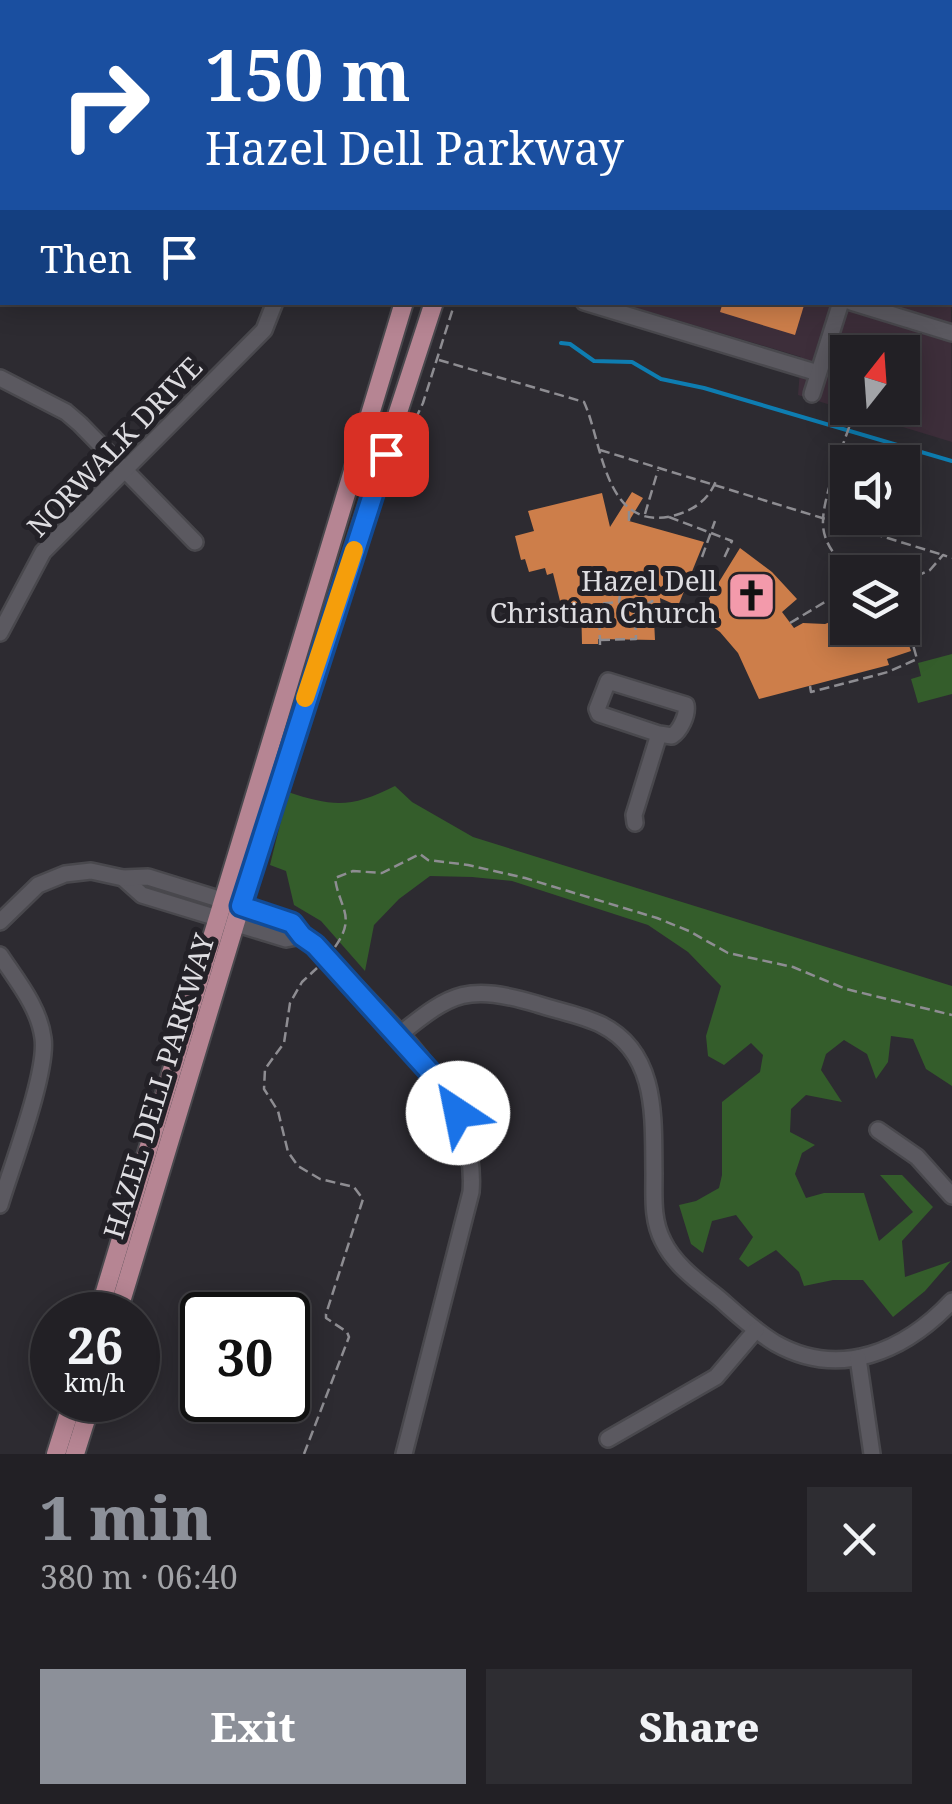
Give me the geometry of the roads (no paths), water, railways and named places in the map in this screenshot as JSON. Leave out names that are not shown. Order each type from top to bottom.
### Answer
[{"type":"main road","name":"HAZEL DELL PARKWAY","points":[[105,1292],[403,305]]},
{"type":"main road","name":"HAZEL DELL PARKWAY","points":[[124,1292],[238,914],[433,305]]},
{"type":"main road","points":[[56,1454],[65,1422]]},
{"type":"main road","points":[[76,1454],[85,1422]]},
{"type":"street","name":"NORWALK DRIVE","points":[[0,633],[43,552],[264,330],[274,305]]},
{"type":"street","points":[[594,305],[818,373]]},
{"type":"street","points":[[812,394],[840,305]]},
{"type":"street","points":[[862,305],[952,332]]},
{"type":"street","points":[[0,378],[66,412],[195,542]]},
{"type":"street","points":[[608,681],[686,705],[677,733],[660,734],[599,714],[597,709],[608,681]]},
{"type":"street","points":[[636,823],[634,815],[660,734]]},
{"type":"street","points":[[0,922],[38,886],[51,879],[91,871],[123,878],[148,876],[222,899],[238,914],[286,939],[302,936],[326,957],[399,1035],[453,1102],[466,1131],[472,1166],[469,1205],[404,1454]]},
{"type":"street","points":[[123,878],[142,895],[216,918],[238,914]]},
{"type":"street","points":[[0,955],[33,1006],[44,1040],[38,1078],[0,1205]]},
{"type":"street","points":[[399,1035],[442,1002],[476,992],[504,994],[586,1019],[618,1035],[638,1059],[651,1094],[654,1207],[661,1238],[679,1264],[779,1345],[804,1355],[836,1360],[879,1354],[911,1338],[952,1302]]},
{"type":"street","points":[[878,1130],[917,1156],[952,1196]]},
{"type":"street","points":[[608,1439],[716,1378],[756,1330]]},
{"type":"street","points":[[858,1358],[872,1454]]},
{"type":"waterway","points":[[561,343],[570,344],[594,361],[632,362],[661,379],[704,388],[952,461]]},
{"type":"place","name":"Hazel Dell Christian Church","points":[[752,596]]}]
